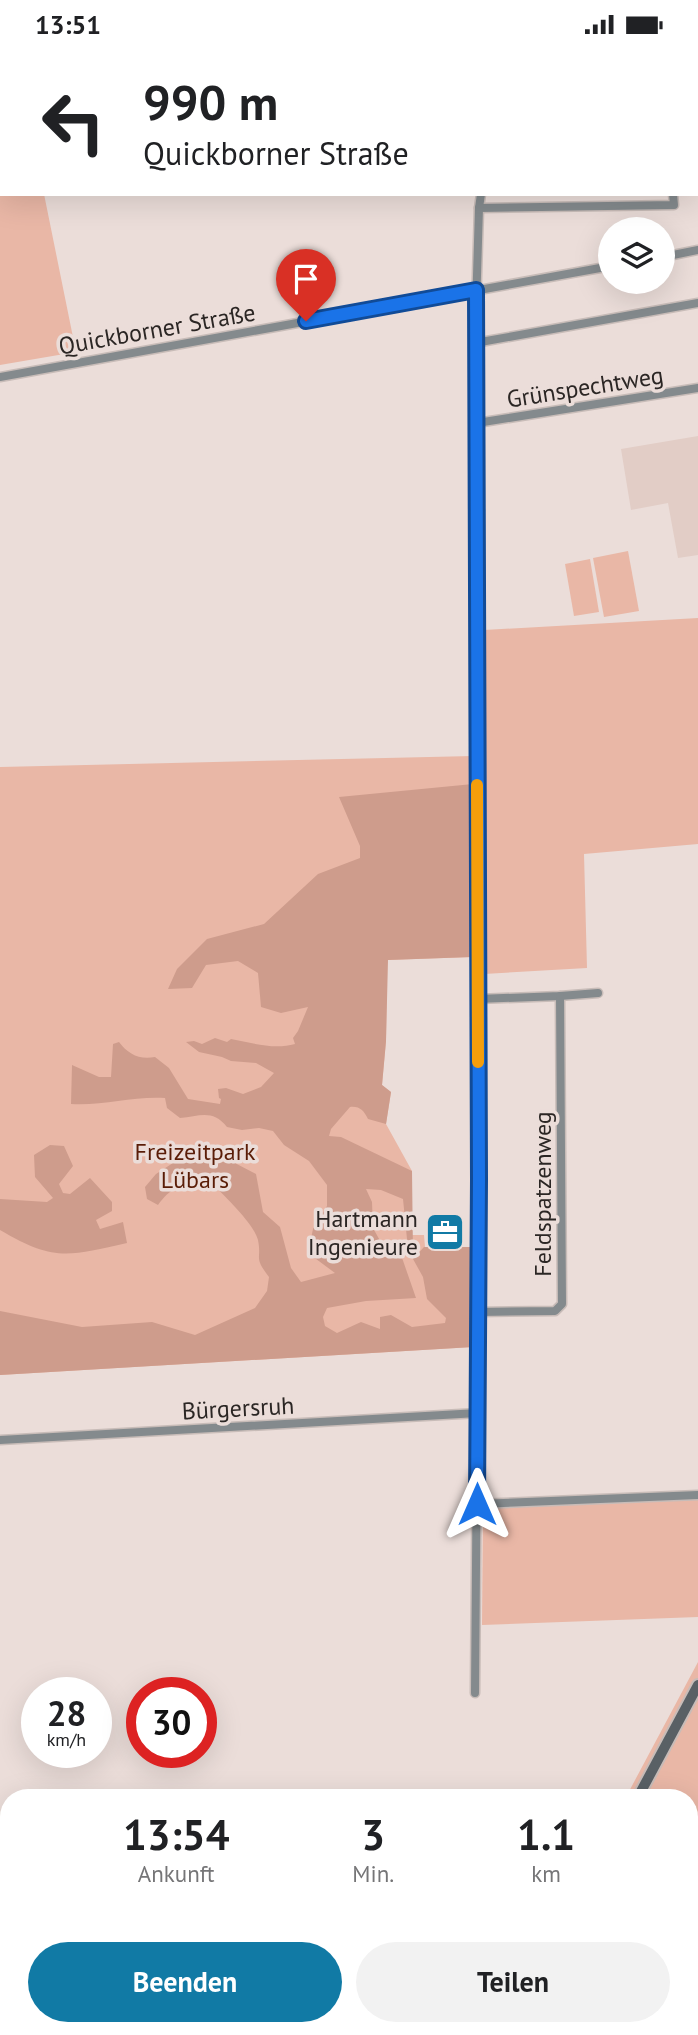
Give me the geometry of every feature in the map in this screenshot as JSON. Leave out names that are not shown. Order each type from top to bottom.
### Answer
[{"type":"street","points":[[475,1693],[478,1312],[475,343],[481,196]]},
{"type":"street","points":[[479,208],[674,205],[673,196]]},
{"type":"street","points":[[675,255],[698,250]]},
{"type":"street","name":"Quickborner Straße","points":[[0,377],[598,268]]},
{"type":"street","points":[[475,343],[698,303]]},
{"type":"street","name":"Grünspechtweg","points":[[477,423],[698,388]]},
{"type":"street","points":[[477,999],[598,993]]},
{"type":"street","name":"Feldspatzenweg","points":[[478,1312],[555,1311],[562,1304],[560,996]]},
{"type":"street","name":"Bürgersruh","points":[[0,1440],[478,1413]]},
{"type":"street","points":[[477,1504],[698,1495]]},
{"type":"street","points":[[642,1789],[698,1685]]},
{"type":"shaded area","points":[[698,436],[698,555],[678,558],[668,503],[631,510],[621,449]]},
{"type":"green space","points":[[0,196],[44,196],[76,352],[0,365]]},
{"type":"green space","points":[[628,551],[639,611],[604,617],[593,558]]},
{"type":"green space","points":[[590,559],[599,612],[574,616],[565,564]]},
{"type":"green space","points":[[698,618],[698,844],[584,854],[587,968],[484,974],[484,630]]},
{"type":"green space","name":"Freizeitpark Lübars","points":[[473,756],[472,957],[387,960],[386,1041],[382,1085],[391,1092],[386,1124],[412,1171],[412,1235],[424,1235],[425,1247],[472,1247],[473,1347],[0,1375],[0,767]]},
{"type":"green space","points":[[473,784],[472,957],[388,960],[382,1085],[391,1092],[386,1124],[368,1119],[361,1110],[350,1107],[331,1129],[329,1136],[341,1137],[412,1171],[413,1254],[408,1249],[403,1199],[381,1190],[366,1189],[372,1202],[373,1228],[389,1257],[400,1252],[416,1298],[366,1301],[327,1308],[323,1317],[325,1326],[337,1333],[361,1322],[380,1329],[380,1317],[391,1315],[412,1327],[445,1323],[446,1318],[427,1299],[423,1277],[413,1259],[424,1247],[472,1247],[473,1347],[0,1375],[0,1311],[82,1327],[152,1322],[195,1335],[255,1308],[267,1291],[269,1277],[260,1261],[258,1240],[246,1219],[215,1186],[177,1188],[158,1205],[147,1199],[145,1187],[156,1174],[173,1163],[217,1158],[231,1161],[256,1174],[263,1212],[280,1227],[291,1268],[301,1282],[335,1273],[308,1253],[313,1229],[327,1206],[327,1185],[309,1161],[284,1145],[273,1131],[227,1127],[222,1121],[211,1116],[180,1118],[167,1108],[165,1098],[71,1104],[72,1065],[99,1077],[111,1077],[113,1044],[119,1042],[134,1055],[155,1057],[169,1068],[188,1099],[220,1104],[218,1089],[226,1088],[243,1094],[261,1087],[274,1073],[256,1063],[231,1061],[199,1052],[186,1042],[202,1044],[215,1038],[227,1042],[231,1039],[271,1046],[295,1044],[293,1038],[308,1007],[281,1013],[261,1007],[258,973],[238,961],[206,965],[192,988],[168,989],[177,969],[207,939],[264,924],[318,874],[360,858],[360,846],[339,797]]},
{"type":"green space","points":[[50,1145],[64,1146],[73,1166],[59,1184],[63,1193],[70,1194],[90,1178],[112,1202],[112,1211],[96,1220],[100,1229],[123,1222],[127,1243],[75,1253],[48,1252],[0,1230],[0,1199],[47,1202],[53,1198],[35,1177],[34,1155]]},
{"type":"green space","points":[[698,1493],[698,1617],[482,1625],[483,1503]]},
{"type":"green space","points":[[698,1662],[698,1789],[630,1789]]},
{"type":"slow traffic","points":[[477,785],[478,1062]]},
{"type":"place","name":"Hartmann Ingenieure","points":[[445,1232]]},
{"type":"route","points":[[306,321],[476,290],[479,1179],[477,1504]]}]
